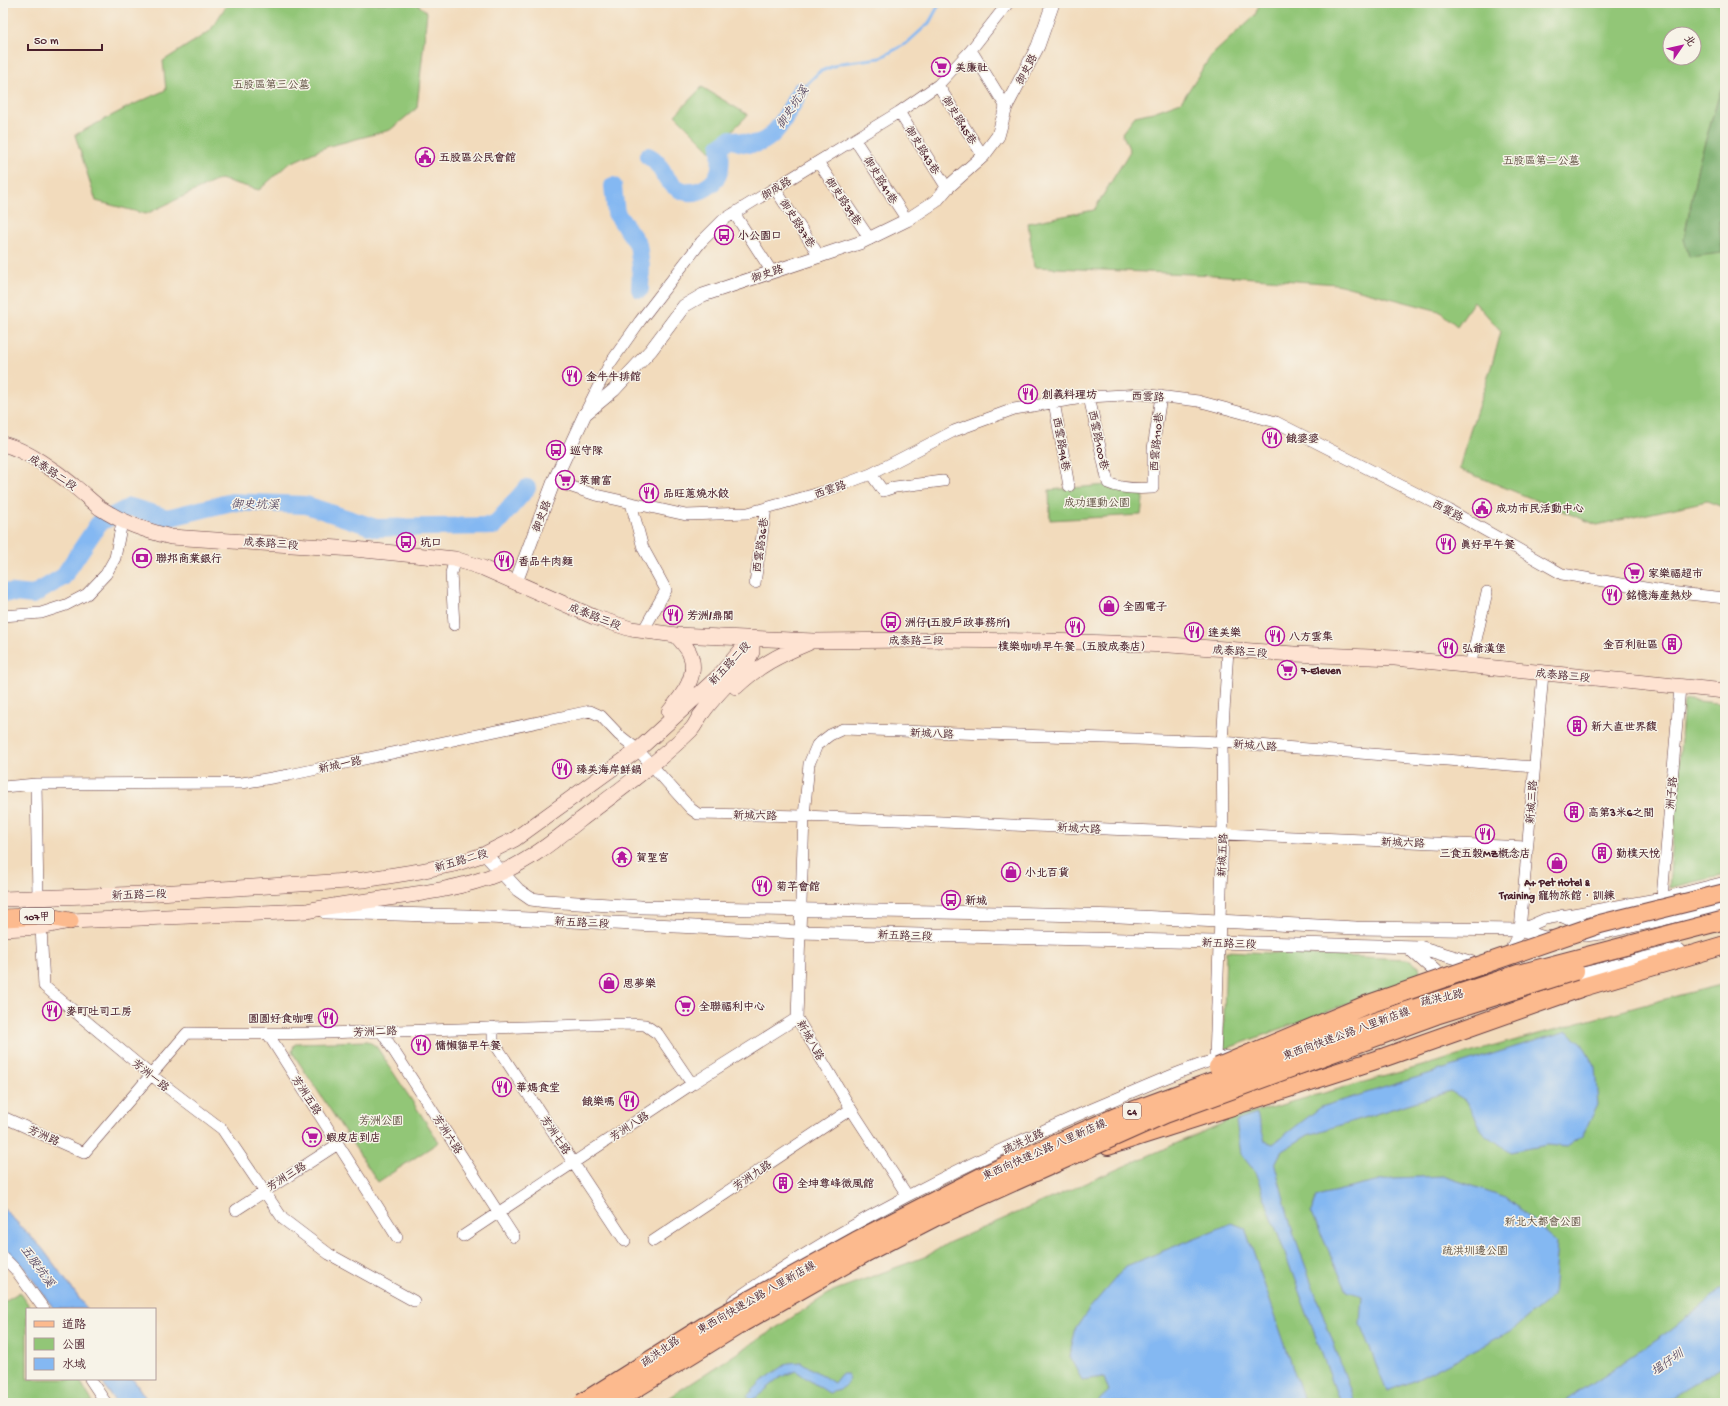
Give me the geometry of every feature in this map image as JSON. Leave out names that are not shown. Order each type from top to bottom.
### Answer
[{"type":"highway","points":[[1116,1117],[1176,1084],[1366,1005],[1600,924],[1725,893]]},
{"type":"highway","name":"東西向快速公路 八里新店線","points":[[582,1403],[719,1317],[856,1241],[987,1174],[1116,1117],[1374,1022],[1518,974],[1725,920]]},
{"type":"highway","name":"東西向快速公路 八里新店線","points":[[612,1403],[742,1323],[866,1252],[935,1217],[1165,1114],[1436,1015],[1578,970],[1725,931]]},
{"type":"highway","points":[[1079,1153],[1124,1142],[1386,1057],[1583,987],[1725,945]]},
{"type":"main road","name":"成泰路二段","points":[[3,444],[39,462],[73,485],[98,506],[122,521]]},
{"type":"main road","name":"成泰路三段","points":[[122,521],[143,530],[170,537],[354,549],[455,559],[483,568],[594,617],[631,629],[676,635],[814,641],[917,640],[1170,645],[1228,650],[1395,658],[1725,691]]},
{"type":"main road","points":[[638,750],[677,703],[687,688],[692,676],[693,663],[689,652],[676,635]]},
{"type":"main road","name":"新五路二段","points":[[3,929],[41,927],[70,921],[307,911],[450,887],[501,873],[529,857],[570,828],[652,765],[693,728],[702,712],[747,662],[752,652],[752,638]]},
{"type":"main road","name":"新五路二段","points":[[3,899],[151,893],[363,880],[455,864],[485,854],[515,839],[638,750],[719,676],[752,638]]},
{"type":"main road","points":[[693,728],[758,668],[779,655],[814,641]]},
{"type":"main road","name":"新五路二段","points":[[3,918],[45,916],[70,921]]},
{"type":"street","name":"御成路","points":[[585,414],[609,365],[640,321],[702,242],[723,220],[900,112],[938,84],[971,50],[1008,3]]},
{"type":"street","name":"御史路","points":[[516,582],[554,481],[585,414],[614,390],[651,350],[684,306],[702,295],[820,257],[870,239],[906,220],[936,201],[983,156],[998,136],[1006,107],[1038,46],[1053,3]]},
{"type":"street","points":[[971,50],[1006,107]]},
{"type":"street","name":"御史路45巷","points":[[938,84],[983,156]]},
{"type":"street","name":"御史路43巷","points":[[900,112],[948,188]]},
{"type":"street","name":"御史路41巷","points":[[855,140],[906,220]]},
{"type":"street","name":"御史路39巷","points":[[818,162],[870,239]]},
{"type":"street","name":"御史路37巷","points":[[775,189],[820,257]]},
{"type":"street","points":[[734,213],[772,272]]},
{"type":"street","name":"西雲路","points":[[554,481],[596,495],[686,515],[748,513],[823,492],[871,474],[954,431],[1014,409],[1089,396],[1142,394],[1198,400],[1276,422],[1449,510],[1562,574],[1669,592],[1725,598]]},
{"type":"street","name":"西雲路100巷","points":[[1089,396],[1108,483]]},
{"type":"street","name":"西雲路110巷","points":[[1108,483],[1114,486],[1140,489],[1153,488],[1154,449],[1161,396]]},
{"type":"street","name":"西雲路94巷","points":[[1054,402],[1069,486]]},
{"type":"street","points":[[871,474],[883,491],[895,487],[943,481]]},
{"type":"street","points":[[631,503],[643,548],[666,590],[643,631]]},
{"type":"street","name":"西雲路36巷","points":[[755,583],[766,508]]},
{"type":"street","points":[[3,616],[41,613],[66,606],[87,594],[106,574],[115,558],[122,521]]},
{"type":"street","points":[[454,625],[452,573],[455,559]]},
{"type":"street","points":[[1470,666],[1488,592]]},
{"type":"street","name":"新城五路","points":[[1215,1059],[1223,835],[1222,742],[1228,650]]},
{"type":"street","name":"新城三路","points":[[1520,930],[1543,674]]},
{"type":"street","name":"洲子路","points":[[1662,898],[1680,687]]},
{"type":"street","name":"新城一路","points":[[3,787],[36,784],[242,783],[289,775],[590,711],[601,716],[619,735],[638,750],[652,765]]},
{"type":"street","name":"新城八路","points":[[907,1195],[851,1109],[797,1018],[804,816],[809,764],[817,745],[830,735],[843,729],[1222,742],[1534,767]]},
{"type":"street","name":"新城六路","points":[[652,765],[691,809],[698,814],[804,816],[1527,847]]},
{"type":"street","points":[[36,784],[38,897]]},
{"type":"street","name":"新五路三段","points":[[485,854],[518,890],[531,899],[546,901],[641,907],[1030,913],[1356,928],[1520,930]]},
{"type":"street","points":[[1520,930],[1545,919],[1662,898],[1725,882]]},
{"type":"street","points":[[1520,930],[1544,938],[1601,933],[1725,905]]},
{"type":"street","name":"新五路三段","points":[[307,911],[466,916],[799,932],[1409,948],[1419,947],[1500,971]]},
{"type":"street","points":[[1563,916],[1601,933]]},
{"type":"street","name":"芳洲一路","points":[[41,927],[44,986],[151,1075],[222,1129],[283,1219],[330,1254],[414,1300]]},
{"type":"street","name":"疏洪北路","points":[[586,1403],[746,1292],[842,1232],[907,1195],[1054,1126],[1215,1059],[1431,999],[1484,988],[1500,971],[1520,930]]},
{"type":"street","points":[[1500,971],[1558,980],[1725,939]]},
{"type":"street","points":[[1409,948],[1435,971],[1438,984],[1431,999]]},
{"type":"street","name":"芳洲八路","points":[[463,1236],[692,1084],[797,1018]]},
{"type":"street","name":"芳洲二路","points":[[84,1153],[187,1033],[268,1034],[493,1027],[645,1025],[658,1034],[692,1084]]},
{"type":"street","name":"芳洲七路","points":[[493,1027],[493,1041],[625,1241]]},
{"type":"street","name":"芳洲六路","points":[[381,1031],[514,1237]]},
{"type":"street","name":"芳洲五路","points":[[268,1034],[397,1237]]},
{"type":"street","name":"芳洲九路","points":[[653,1241],[851,1109]]},
{"type":"street","name":"芳洲路","points":[[3,1118],[84,1153]]},
{"type":"street","name":"芳洲三路","points":[[236,1210],[263,1191],[338,1144]]},
{"type":"street","points":[[3,1257],[15,1269],[43,1308]]},
{"type":"street","points":[[91,1380],[106,1403]]},
{"type":"green space","name":"五股區第三公墓","points":[[228,3],[416,3],[427,12],[417,108],[390,130],[326,147],[288,164],[259,190],[220,179],[146,214],[96,201],[75,135],[130,106],[166,90],[163,61],[210,31]]},
{"type":"green space","name":"五股區第二公墓","points":[[1260,3],[1725,3],[1725,83],[1721,89],[1698,166],[1684,239],[1722,253],[1719,221],[1725,222],[1725,508],[1707,501],[1597,525],[1459,469],[1501,331],[1474,301],[1457,326],[1439,311],[1337,284],[1213,275],[1034,267],[1028,223],[1094,210],[1130,151],[1122,133],[1135,116],[1153,112],[1181,102],[1211,56],[1255,15]]},
{"type":"green space","points":[[1725,83],[1725,222],[1719,221],[1722,253],[1689,257],[1684,239],[1698,166],[1721,89]]},
{"type":"green space","points":[[702,87],[748,115],[711,151],[675,115]]},
{"type":"green space","name":"成功運動公園","points":[[1107,485],[1144,492],[1141,515],[1050,520],[1049,490]]},
{"type":"green space","points":[[1690,700],[1725,704],[1725,875],[1669,888],[1684,701]]},
{"type":"green space","points":[[1226,951],[1407,959],[1419,967],[1421,977],[1223,1050]]},
{"type":"green space","name":"疏洪圳邊公園","points":[[1725,984],[1725,1403],[660,1403],[833,1291],[927,1256],[948,1243],[1237,1117],[1680,995]]},
{"type":"green space","name":"芳洲公園","points":[[367,1041],[376,1046],[439,1142],[378,1182],[292,1052],[294,1045],[298,1043]]},
{"type":"green space","points":[[20,1292],[30,1308],[26,1308],[26,1380],[80,1380],[93,1403],[3,1403],[3,1302]]},
{"type":"water","points":[[1567,1031],[1581,1042],[1595,1067],[1598,1105],[1582,1136],[1566,1147],[1547,1145],[1510,1152],[1484,1133],[1465,1100],[1450,1091],[1308,1135],[1282,1151],[1275,1165],[1291,1226],[1355,1403],[1340,1403],[1255,1172],[1241,1154],[1236,1121],[1257,1114],[1265,1141],[1273,1144],[1321,1107]]},
{"type":"water","points":[[1443,1176],[1506,1197],[1557,1242],[1553,1296],[1511,1331],[1414,1381],[1387,1391],[1360,1324],[1362,1296],[1347,1291],[1311,1212],[1316,1196],[1392,1178]]},
{"type":"water","name":"五股坑溪","points":[[3,1208],[42,1248],[86,1308],[53,1308],[22,1265],[3,1246]]},
{"type":"water","points":[[1232,1223],[1245,1228],[1305,1403],[1096,1403],[1109,1391],[1104,1377],[1082,1380],[1069,1356],[1076,1328],[1089,1309],[1126,1266]]},
{"type":"water","name":"塭仔圳","points":[[1725,1287],[1725,1365],[1662,1403],[1563,1403],[1669,1331]]},
{"type":"water","points":[[801,1362],[834,1383],[841,1374],[848,1374],[849,1381],[840,1390],[829,1393],[796,1371],[781,1377],[752,1401],[747,1396],[762,1381],[788,1363]]},
{"type":"water","points":[[101,1380],[134,1380],[149,1403],[116,1403]]},
{"type":"waterway","name":"御史坑溪","points":[[800,91],[819,72],[841,63],[880,58],[907,43],[929,23],[940,3]]},
{"type":"waterway","name":"御史坑溪","points":[[648,156],[656,162],[674,186],[690,192],[701,190],[716,179],[721,163],[720,146],[730,139],[751,144],[760,143],[767,139],[781,124],[800,91]]},
{"type":"waterway","name":"御史坑溪","points":[[613,186],[616,213],[638,244],[641,267],[640,289]]},
{"type":"waterway","name":"御史坑溪","points":[[3,592],[33,595],[63,577],[99,523],[130,507],[167,518],[232,502],[306,505],[376,528],[494,526],[527,488]]},
{"type":"place","name":"美廉社","points":[[941,67]]},
{"type":"place","name":"五股區公民會館","points":[[425,157]]},
{"type":"place","name":"小公園口","points":[[724,235]]},
{"type":"place","name":"金牛牛排館","points":[[572,376]]},
{"type":"place","name":"創義料理坊","points":[[1028,394]]},
{"type":"place","name":"餓婆婆","points":[[1272,438]]},
{"type":"place","name":"巡守隊","points":[[556,450]]},
{"type":"place","name":"萊爾富","points":[[565,480]]},
{"type":"place","name":"品旺蔥燒水餃","points":[[649,493]]},
{"type":"place","name":"成功市民活動中心","points":[[1482,508]]},
{"type":"place","name":"坑口","points":[[406,542]]},
{"type":"place","name":"真好早午餐","points":[[1446,544]]},
{"type":"place","name":"聯邦商業銀行","points":[[142,558]]},
{"type":"place","name":"香品牛肉麵","points":[[504,561]]},
{"type":"place","name":"家樂福超市","points":[[1634,573]]},
{"type":"place","name":"銘憶海產熱炒","points":[[1612,595]]},
{"type":"place","name":"全國電子","points":[[1109,606]]},
{"type":"place","name":"芳洲/鼎閣","points":[[673,615]]},
{"type":"place","name":"洲仔(五股戶政事務所)","points":[[891,622]]},
{"type":"place","name":"樸樂咖啡早午餐（五股成泰店）","points":[[1075,627]]},
{"type":"place","name":"達美樂","points":[[1194,632]]},
{"type":"place","name":"八方雲集","points":[[1275,636]]},
{"type":"place","name":"金百利社區","points":[[1672,644]]},
{"type":"place","name":"弘爺漢堡","points":[[1448,648]]},
{"type":"place","name":"7-Eleven","points":[[1287,670]]},
{"type":"place","name":"新大直世界馥","points":[[1577,726]]},
{"type":"place","name":"臻美海岸鮮鍋","points":[[562,769]]},
{"type":"place","name":"高第3米6之間","points":[[1574,812]]},
{"type":"place","name":"三食五穀MZ概念店","points":[[1485,834]]},
{"type":"place","name":"勤樸天悅","points":[[1602,853]]},
{"type":"place","name":"賀聖宮","points":[[622,857]]},
{"type":"place","name":"A+ Pet Hotel & Training 寵物旅館．訓練","points":[[1557,863]]},
{"type":"place","name":"小北百貨","points":[[1011,872]]},
{"type":"place","name":"菊芊會館","points":[[762,886]]},
{"type":"place","name":"新城","points":[[951,900]]},
{"type":"place","name":"思夢樂","points":[[609,983]]},
{"type":"place","name":"全聯福利中心","points":[[685,1006]]},
{"type":"place","name":"麥町吐司工房","points":[[52,1011]]},
{"type":"place","name":"圓圓好食咖哩","points":[[328,1018]]},
{"type":"place","name":"慵懶貓早午餐","points":[[421,1045]]},
{"type":"place","name":"華媽食堂","points":[[502,1087]]},
{"type":"place","name":"餓樂嗎","points":[[629,1101]]},
{"type":"place","name":"蝦皮店到店","points":[[312,1137]]},
{"type":"place","name":"全坤尊峰微風館","points":[[783,1183]]},
{"type":"park label","name":"新北大都會公園","points":[[1543,1221]]}]
